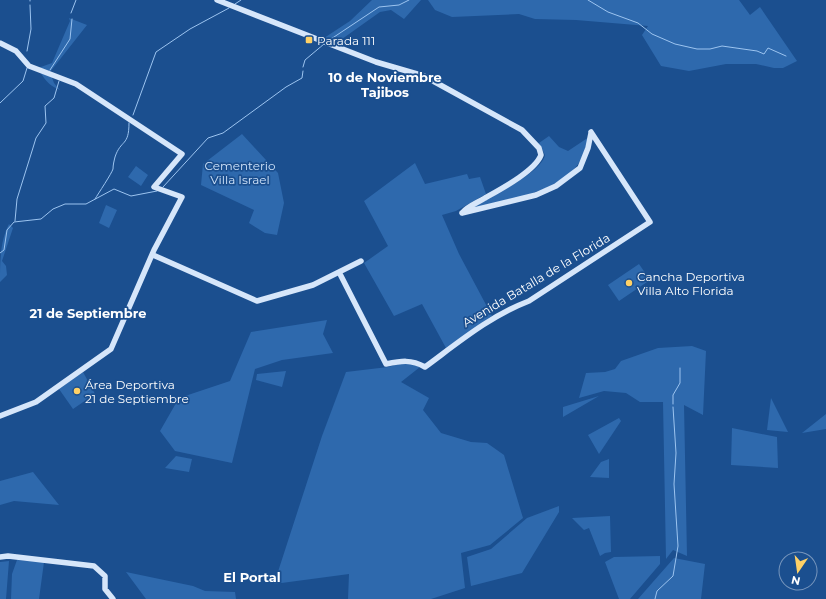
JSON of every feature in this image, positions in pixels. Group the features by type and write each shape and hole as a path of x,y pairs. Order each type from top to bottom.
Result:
{"street":[{"name":"Avenida Batalla de la Florida","path":"217,0 376,62 424,76 522,130 539,148 542,155 532,168 489,196 466,208 462,214 506,201 536,195 556,186 580,168 588,148 591,132 650,222 530,301 513,307 486,321 425,367 407,360 386,364 339,272"},
{"path":"0,43 16,51 29,66 64,78 76,84 182,154 158,188 182,197 153,255 111,349 36,402 0,416"},
{"path":"153,255 257,301 305,288 361,261"},
{"path":"0,557 8,556 94,566 105,576 105,589 114,599"}],"green space":[{"path":"372,0 421,0 404,19 391,10 380,12 335,44 324,38 350,21"},
{"path":"428,0 739,0 750,15 760,7 797,61 783,68 774,68 756,64 726,64 689,71 661,66 642,35 648,26 576,20 535,19 519,14 452,17 435,10"},
{"path":"69,18 87,25 50,72 54,83 60,90 47,81 38,68 52,63 70,21"},
{"name":"Cementerio Villa Israel","path":"242,134 278,173 284,203 277,235 265,233 249,223 254,210 201,185 203,164"},
{"path":"549,136 559,147 568,151 589,137 580,161 572,172 560,181 530,194 468,210 512,186 534,170 545,155 539,143"},
{"path":"415,163 425,184 467,174 469,179 480,177 486,194 456,211 442,215 459,254 492,316 446,348 422,304 394,316 364,263 388,246 364,201"},
{"path":"136,166 148,175 141,186 128,177"},
{"path":"106,205 117,210 109,228 99,223"},
{"path":"9,224 13,228 2,261 6,266 7,275 0,282 0,259 2,245"},
{"name":"Cancha Deportiva Villa Alto Florida","path":"639,264 650,280 619,301 608,285"},
{"path":"327,320 323,334 333,353 282,360 255,369 232,463 175,451 160,431 179,398 230,381 251,332"},
{"path":"692,346 706,351 703,415 684,405 687,556 673,550 666,559 663,402 640,402 626,393 604,391 579,398 586,373 605,372 615,369 621,361 658,348"},
{"path":"406,362 420,367 401,382 429,398 423,410 441,433 471,442 487,443 504,455 523,518 490,545 461,553 465,588 431,599 348,599 349,574 274,584 322,436 346,372 388,367"},
{"path":"286,371 282,387 256,380 257,374"},
{"name":"Área Deportiva 21 de Septiembre","path":"83,372 95,394 73,409 59,389"},
{"path":"599,396 563,417 563,407"},
{"path":"771,398 788,432 767,430"},
{"path":"826,414 826,429 802,433"},
{"path":"619,418 621,421 599,454 588,435"},
{"path":"732,428 777,437 778,468 731,465"},
{"path":"176,456 192,459 189,472 165,468"},
{"path":"609,459 609,478 590,477 601,462"},
{"path":"33,472 59,505 14,501 0,505 0,481"},
{"path":"559,506 559,512 522,573 471,586 467,557 491,549 527,518"},
{"path":"610,516 611,552 600,556 589,528 584,530 572,518"},
{"path":"660,556 660,564 630,599 619,599 605,562 614,557"},
{"path":"674,558 705,564 701,599 638,599"},
{"path":"17,560 44,562 39,599 11,599 12,574"},
{"path":"9,561 6,599 0,599 0,562"},
{"path":"126,572 193,586 205,591 235,592 236,599 146,599"}],"waterway":[{"path":"71,13 76,0"},
{"path":"235,4 241,0"},
{"path":"328,41 379,7 399,5 409,0"},
{"path":"588,0 608,12 638,23 652,34 675,44 697,49 710,49 722,46 757,51 764,54 768,48 786,56"},
{"path":"27,51 31,29 30,5"},
{"path":"133,115 156,52 190,29 229,8"},
{"path":"50,70 70,39 72,19"},
{"path":"303,67 305,60 324,44"},
{"path":"0,103 23,81 27,68"},
{"path":"163,187 208,138 223,133 286,87 302,78 303,71"},
{"path":"15,221 17,199 36,138 46,123 45,106 54,98 59,81"},
{"path":"95,199 113,169 117,151 128,136 129,123"},
{"path":"0,253 4,250 7,230 14,222 41,219 53,209 65,204 86,204 114,189 131,196 157,191"},
{"path":"673,404 673,395 680,383 680,368"},
{"path":"655,599 657,591 673,576 678,546 674,484 676,453 673,407"}],"place":[{"name":"Parada 111","path":"309,40"},
{"name":"Cancha Deportiva Villa Alto Florida","path":"629,283"},
{"name":"Área Deportiva 21 de Septiembre","path":"77,391"}],"district":[{"name":"10 de Noviembre Tajibos","path":"385,84"},
{"name":"21 de Septiembre","path":"88,313"},
{"name":"El Portal","path":"252,577"}]}
